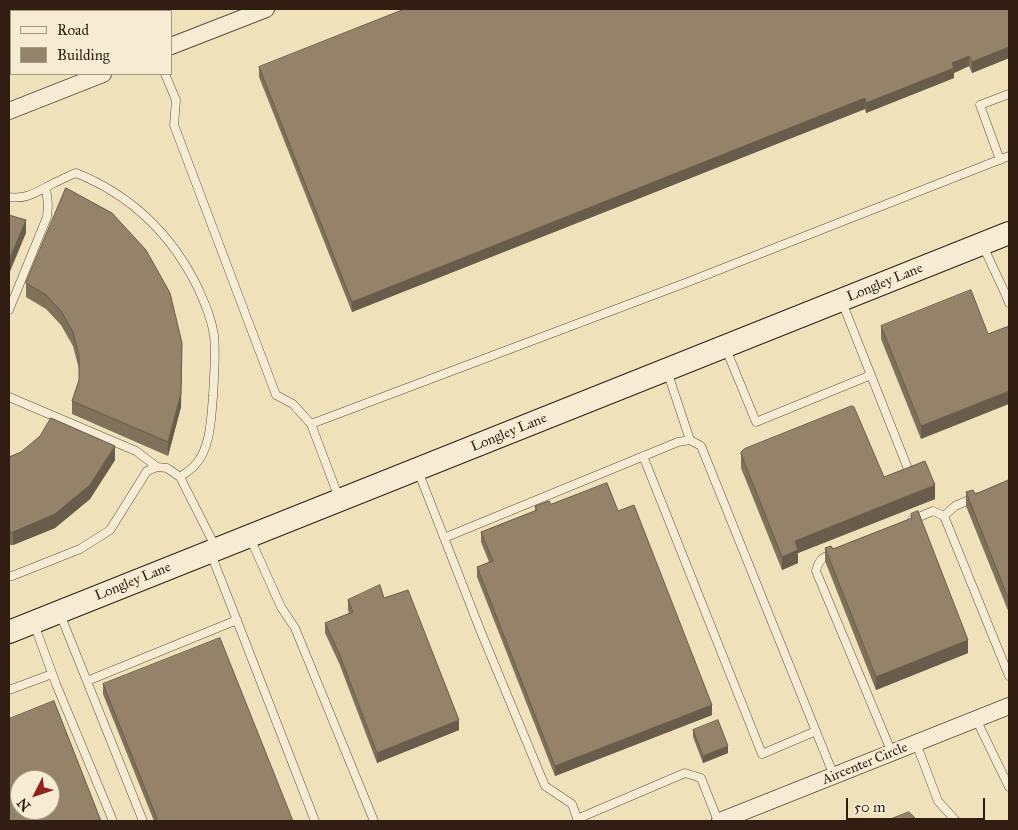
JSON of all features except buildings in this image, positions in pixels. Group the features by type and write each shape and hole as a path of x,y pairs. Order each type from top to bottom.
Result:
{"main road":[{"name":"Longley Lane","path":"9,632 1009,233"}],"street":[{"path":"172,46 266,9"},
{"path":"9,111 100,75"},
{"name":"Aircenter Circle","path":"719,821 1009,706"}],"lane":[{"path":"165,75 176,100 174,126 276,395 294,404 311,424 340,500"},
{"path":"1000,160 980,105 1009,94"},
{"path":"311,424 688,282 1009,156"},
{"path":"9,197 18,199 35,194 76,173 94,180 123,198 149,220 166,238 192,276 209,313 214,335 215,358 210,427 207,442 203,454 195,465 180,477"},
{"path":"9,310 47,217 46,187"},
{"path":"982,244 1009,304"},
{"path":"841,300 910,474"},
{"path":"725,346 756,422 871,375"},
{"path":"667,370 690,440"},
{"path":"9,396 136,451 157,468"},
{"path":"444,538 678,442 690,440 701,446 834,776"},
{"path":"643,456 762,754 816,731"},
{"path":"9,576 80,549 110,530 147,471 167,468 180,477 213,550 237,620 315,821"},
{"path":"417,469 480,632 545,786 572,804 578,820 685,773 700,778 719,821"},
{"path":"944,516 956,506 982,494"},
{"path":"906,523 933,511 944,516 1009,676"},
{"path":"250,536 281,607 295,628 374,821"},
{"path":"841,550 823,557 816,571 892,753"},
{"path":"59,612 143,821"},
{"path":"87,681 237,620"},
{"path":"33,622 52,674 113,821"},
{"path":"9,690 52,674"},
{"path":"976,720 1009,787"},
{"path":"916,743 938,801 956,821"}]}
